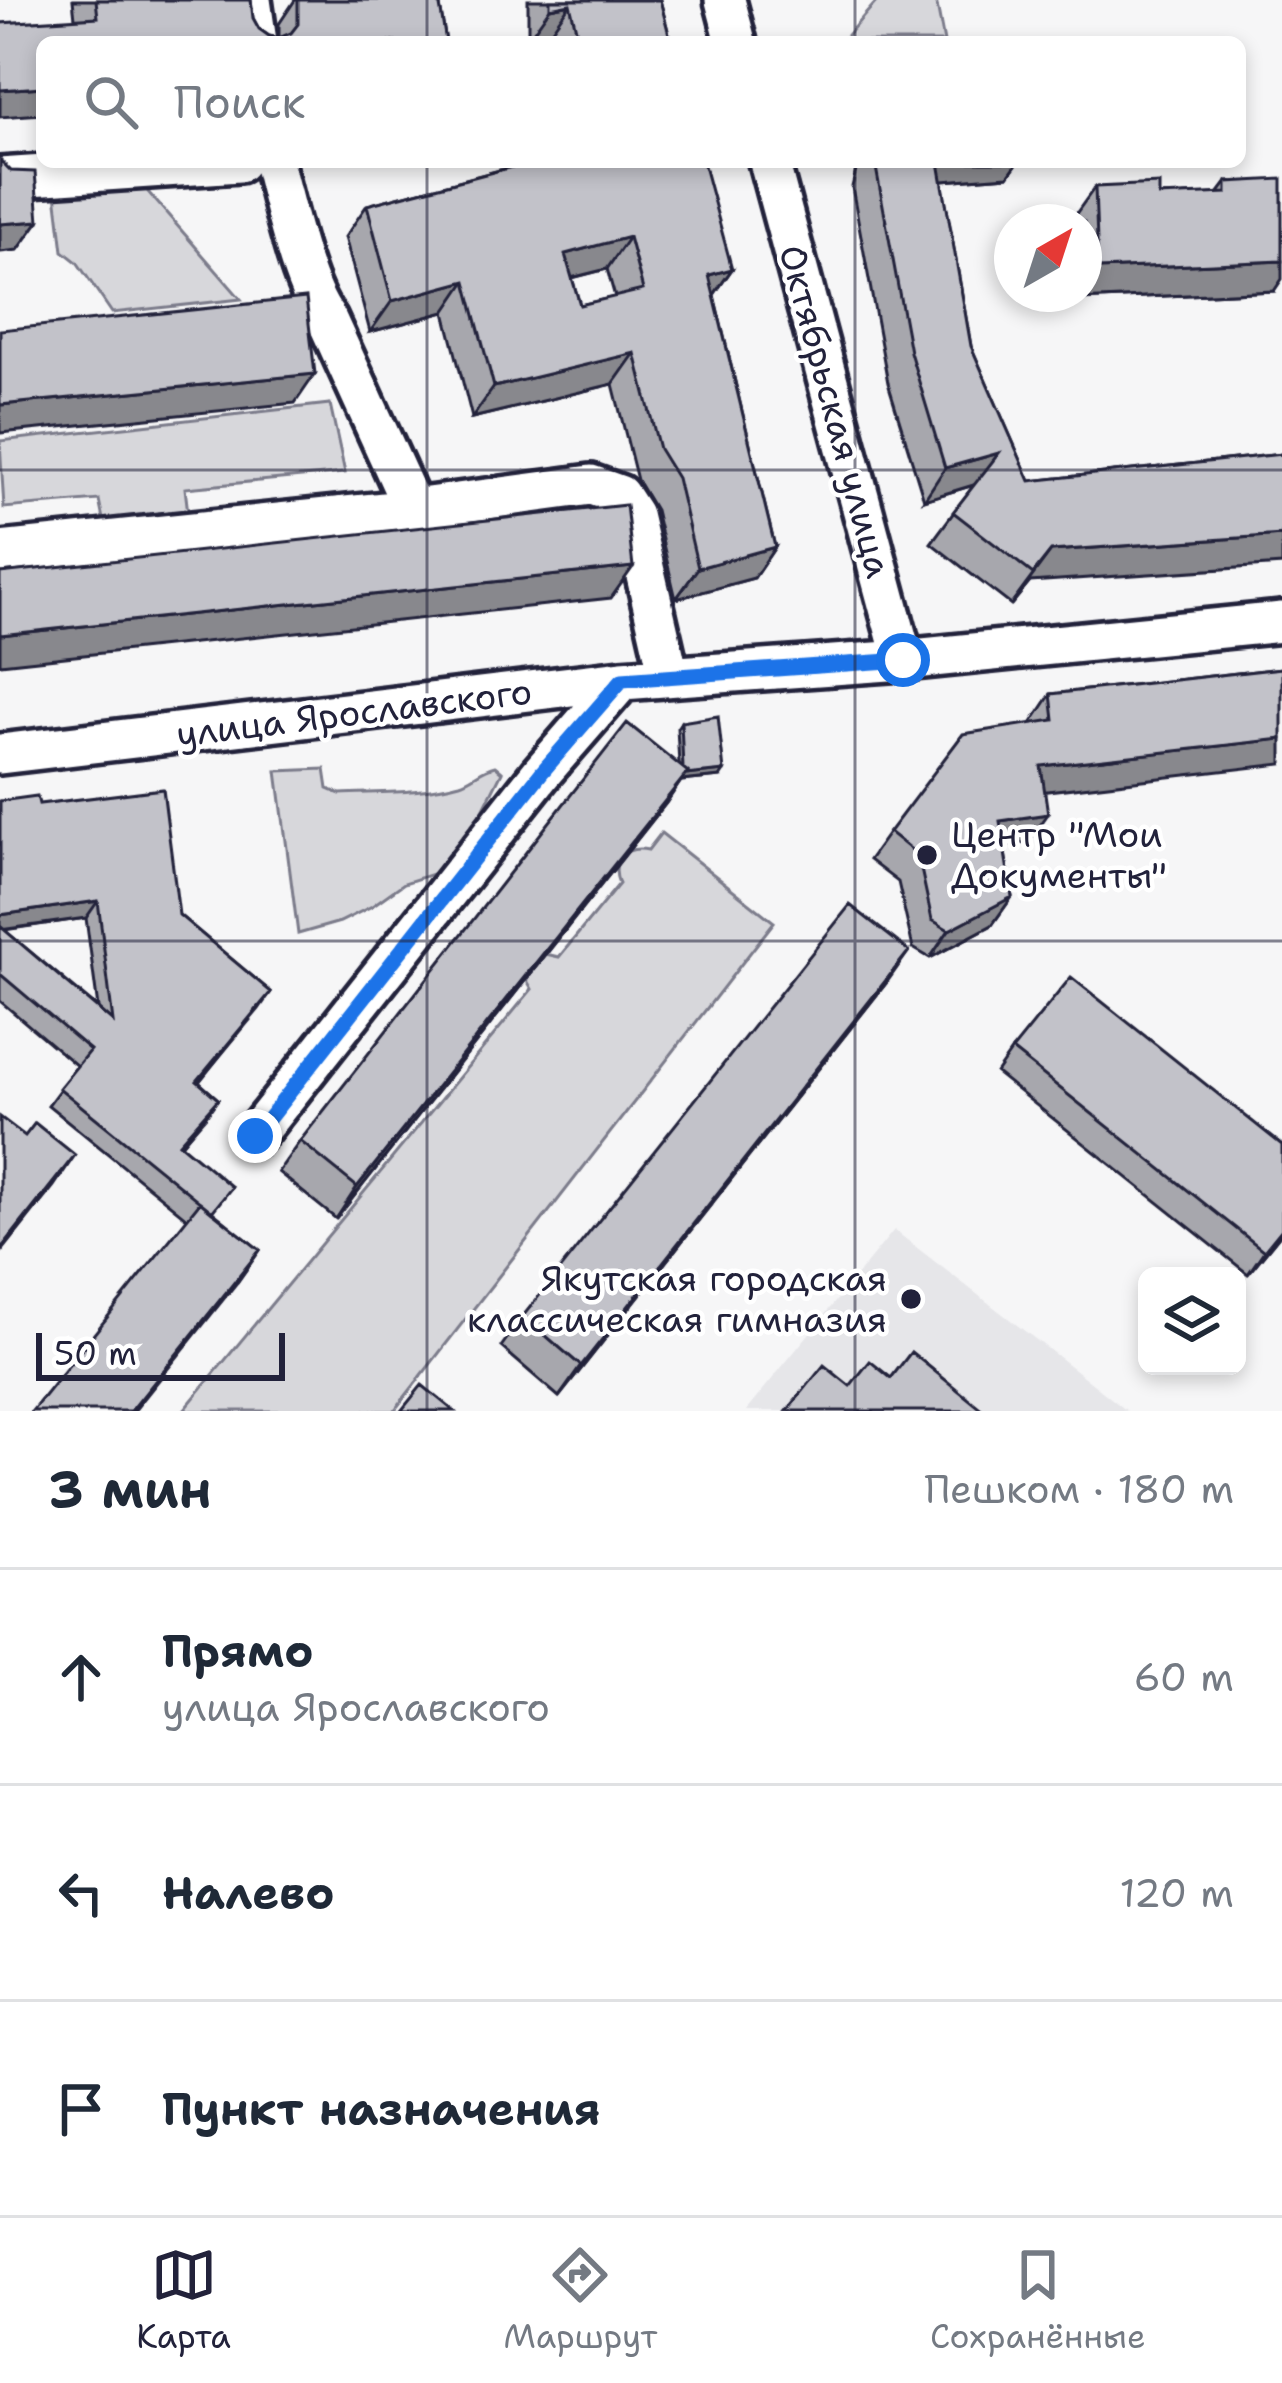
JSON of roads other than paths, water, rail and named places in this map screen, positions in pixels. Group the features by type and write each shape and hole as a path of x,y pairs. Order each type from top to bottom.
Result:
{"street":[{"path":"251,0 256,36"},
{"path":"725,0 734,36"},
{"path":"0,178 149,168"},
{"path":"275,168 317,307 413,508"},
{"name":"Октябрьская улица","path":"771,168 903,660"},
{"path":"0,552 591,485 619,495 632,515 670,676"},
{"name":"улица Ярославского","path":"0,754 622,680 903,660 1282,622"},
{"path":"255,1136 542,772 622,680"}],"place":[{"name":"Центр \"Мои Документы\"","path":"927,855"},
{"name":"Якутская городская классическая гимназия","path":"911,1299"}]}
